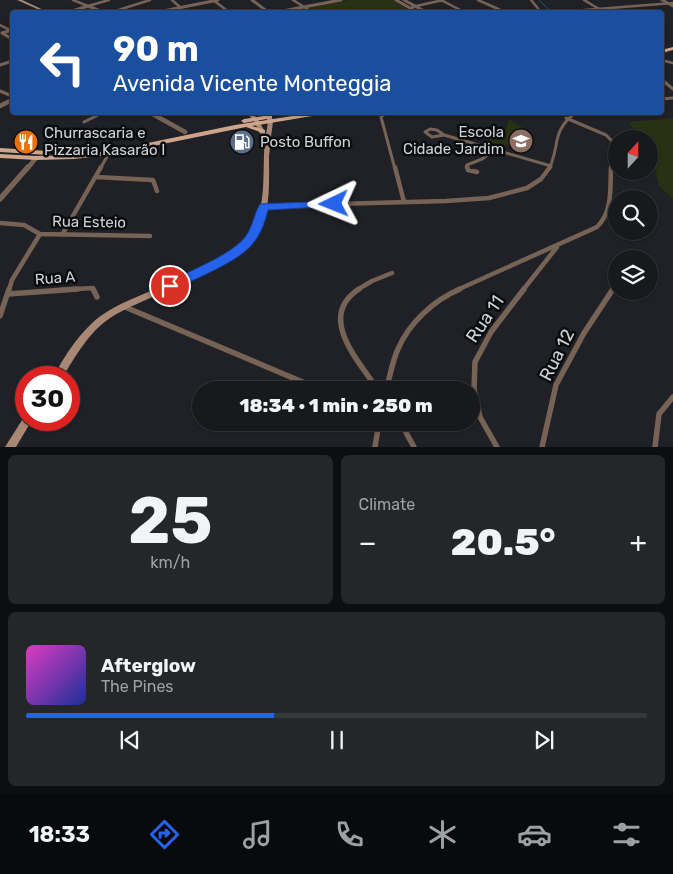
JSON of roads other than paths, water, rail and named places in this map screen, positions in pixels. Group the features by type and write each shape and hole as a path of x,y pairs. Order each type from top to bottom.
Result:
{"main road":[{"path":"12,0 34,10"},
{"path":"19,0 42,10"},
{"path":"250,115 257,121 266,141"},
{"path":"265,115 270,119 306,115"},
{"path":"0,150 41,153 112,148 185,132 292,115"},
{"path":"65,366 90,330 107,316 200,272 234,253 249,241 257,228 264,206 266,141 270,119"},
{"path":"0,156 36,158 74,157 109,153 257,121"},
{"path":"235,127 252,127 263,131"},
{"path":"10,446 20,431"}],"street":[{"path":"73,0 97,10"},
{"path":"75,10 109,0"},
{"path":"118,10 150,0"},
{"path":"172,0 180,7"},
{"path":"167,10 215,0 226,10"},
{"path":"252,0 265,10"},
{"path":"293,0 309,10"},
{"path":"288,10 341,0"},
{"path":"396,0 412,10"},
{"path":"404,0 422,10"},
{"path":"408,8 441,0 460,10"},
{"path":"478,0 500,10"},
{"path":"531,0 540,10"},
{"path":"584,0 598,9"},
{"path":"662,0 673,4"},
{"path":"585,10 668,3"},
{"path":"84,122 98,115"},
{"path":"154,115 185,132"},
{"path":"381,115 404,202"},
{"path":"264,206 469,200 505,195 524,189 541,179 553,162 556,134 566,118 571,115"},
{"path":"389,381 398,348 421,314 446,294 558,246 597,227 605,219 610,202 612,141 606,135 566,118"},
{"path":"444,134 551,166"},
{"path":"477,172 468,170 467,165 469,162 482,159 495,150"},
{"path":"62,235 109,153"},
{"path":"0,199 36,158"},
{"path":"96,177 152,180 157,191"},
{"name":"Rua Esteio","path":"0,223 24,225 40,234 150,236"},
{"path":"0,316 12,280 40,234"},
{"name":"Rua 11","path":"497,446 480,417 474,389 475,362 491,332 558,246"},
{"path":"372,381 343,336 339,322 342,309 350,295 372,281 392,273"},
{"name":"Rua A","path":"8,294 93,288 97,297"},
{"name":"Rua 12","path":"542,446 556,385 584,333 608,296"},
{"path":"125,307 300,381"},
{"path":"655,446 660,414 673,397"},
{"path":"375,446 378,431"},
{"path":"405,431 414,446"}],"waterway":[{"path":"539,0 549,10"}],"place":[{"name":"Escola Cidade Jardim","path":"521,141"},
{"name":"Churrascaria e Pizzaria Kasarão I","path":"26,142"},
{"name":"Posto Buffon","path":"242,142"}]}
